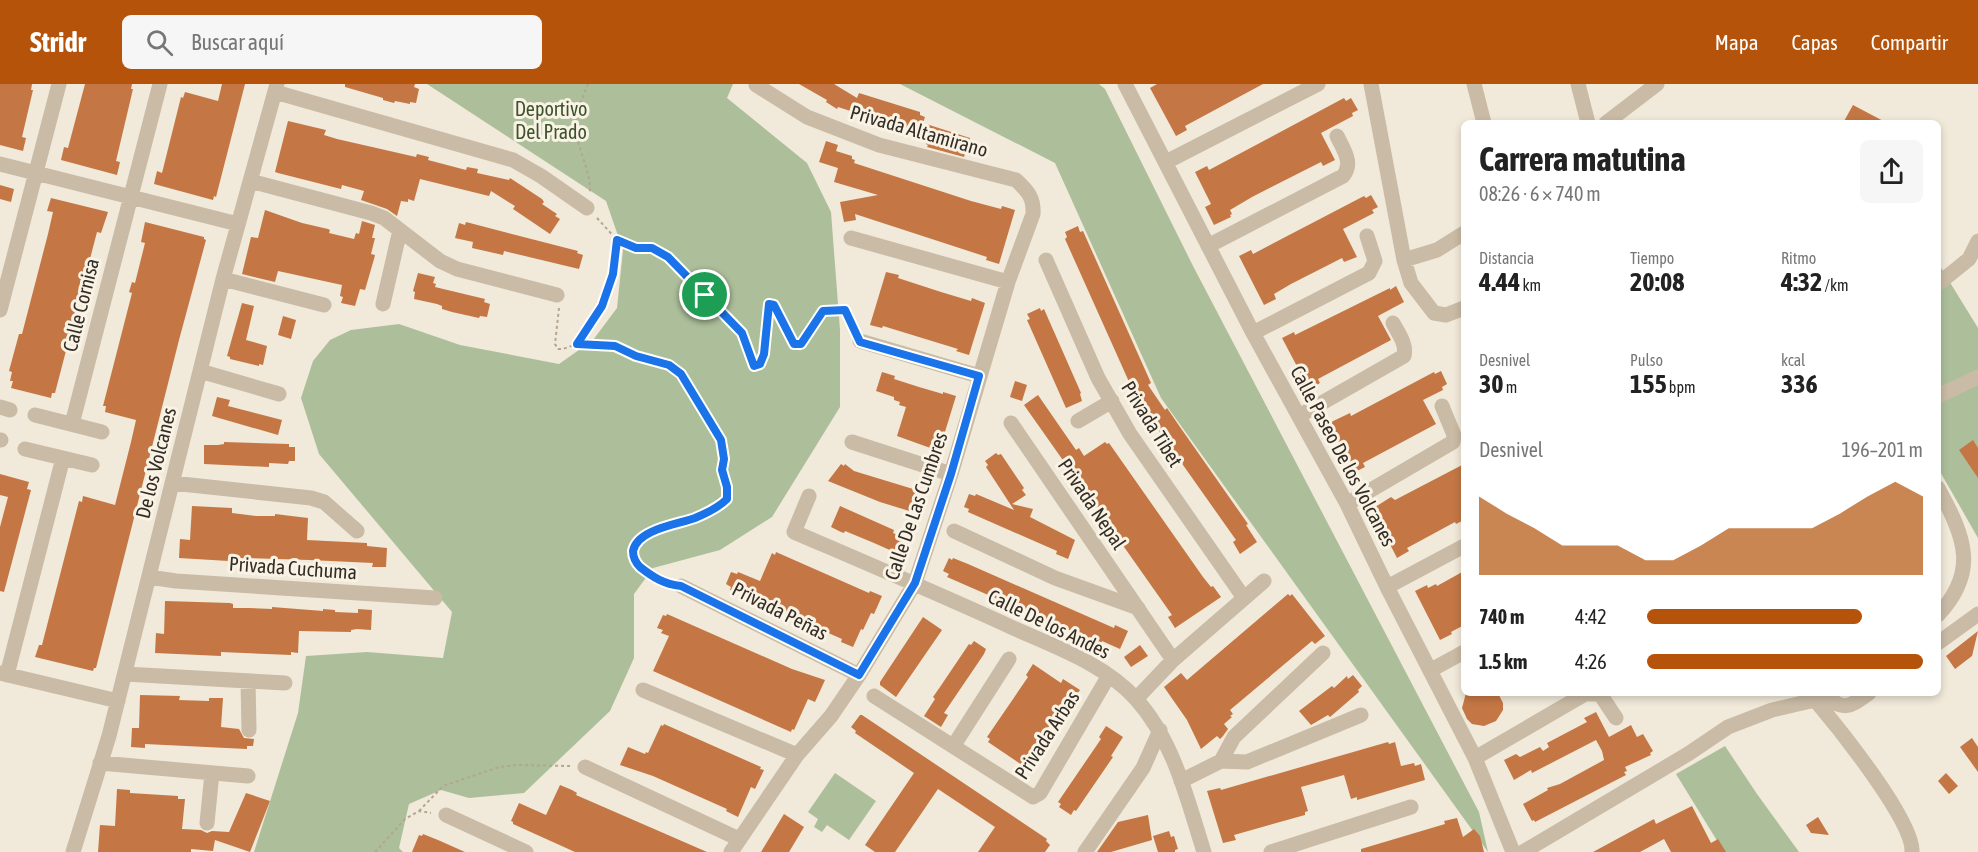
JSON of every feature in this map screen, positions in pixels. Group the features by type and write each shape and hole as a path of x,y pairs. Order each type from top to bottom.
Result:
{"street":[{"path":"0,310 59,84"},
{"name":"Calle Cornisa","path":"72,424 159,84"},
{"name":"Calle Paseo De los Volcanes","path":"1125,84 1253,333 1347,504 1431,670 1475,758 1513,852"},
{"path":"1166,162 1318,84"},
{"path":"1371,84 1404,260 1411,283 1434,313 1446,315 1461,309"},
{"path":"1474,84 1483,120"},
{"path":"1578,84 1587,120"},
{"path":"1610,120 1657,84"},
{"name":"Privada Altamirano","path":"756,85 807,117 850,135 879,145 1016,180 1028,190 1034,202"},
{"path":"276,88 513,160 541,176 587,208"},
{"name":"De los Volcanes","path":"73,852 118,701 223,279 276,88"},
{"path":"1208,246 1343,176 1349,163 1337,136"},
{"path":"0,164 238,224"},
{"path":"250,181 371,213 384,218 440,261 457,269 557,295"},
{"name":"Calle De Las Cumbres","path":"735,846 797,755 831,716 915,583 951,474 1008,282 1034,214 1034,202"},
{"path":"383,304 400,230"},
{"path":"1404,260 1437,250 1461,235"},
{"path":"1253,333 1369,273 1375,261 1367,236"},
{"path":"851,238 1008,282"},
{"path":"1941,282 1969,259 1978,241"},
{"name":"Privada Tibet","path":"1046,260 1098,378 1130,434 1244,598"},
{"path":"223,279 324,305"},
{"path":"1299,416 1404,356 1406,349 1393,322"},
{"path":"860,342 979,376"},
{"path":"200,371 279,394"},
{"path":"1941,395 1978,377"},
{"path":"1078,421 1112,401"},
{"path":"1347,504 1453,441 1454,435 1442,406"},
{"path":"35,415 102,432"},
{"name":"Privada Nepal","path":"1011,423 1173,660"},
{"path":"852,442 951,474"},
{"path":"25,449 92,465"},
{"path":"63,458 4,674 118,701"},
{"path":"172,483 311,498 324,502 357,531"},
{"path":"1941,494 1969,545 1972,570 1964,591 1941,612"},
{"name":"Calle De los Andes","path":"809,496 794,532 915,583 1093,665 1136,699 1160,730 1181,781 1204,852"},
{"path":"954,531 1055,578 1138,608"},
{"path":"1387,587 1461,548"},
{"name":"Privada Cuchuma","path":"149,577 176,581 435,598"},
{"path":"1136,699 1173,660 1264,581"},
{"name":"Privada Peñas","path":"681,586 859,675"},
{"path":"1941,641 1978,614"},
{"path":"1221,761 1234,737 1323,653"},
{"path":"1431,670 1461,654"},
{"path":"954,745 1009,659"},
{"path":"125,674 285,683"},
{"name":"Privada Arbas","path":"874,696 1033,796 1038,796 1108,677"},
{"path":"248,681 249,730"},
{"path":"643,690 797,755"},
{"path":"1475,758 1582,696"},
{"path":"1601,696 1616,718"},
{"path":"1823,696 1840,706 1852,705 1865,696"},
{"path":"1523,852 1650,777 1728,727 1772,710 1823,696"},
{"path":"1823,696 1841,733 1900,816 1910,836 1912,852"},
{"path":"1181,781 1221,761 1247,762 1361,715"},
{"path":"1084,852 1143,768 1160,730"},
{"path":"100,763 248,776"},
{"path":"585,767 735,846"},
{"path":"207,823 212,773"},
{"path":"1271,852 1411,807"},
{"path":"446,815 526,852"}],"path":[{"path":"588,84 576,119 576,134 589,180 587,208 617,240 636,248 652,248 668,257 742,333 754,366 760,364 764,354 769,304 774,305 794,344 801,344 823,311 838,309 845,310 860,342"},
{"path":"577,344 602,306 613,274 617,240"},
{"path":"557,295 560,300 555,344 558,349 577,344 615,346 636,356 669,365 681,374 721,440 724,459 722,470 727,487 727,499 696,518 665,526 638,540 634,548 633,555 637,564 660,582 681,586"},
{"path":"375,852 405,819 419,811 443,786 499,767 516,765 585,767"},
{"path":"419,811 446,815"}],"green space":[{"name":"Deportivo Del Prado","path":"427,84 733,84 727,98 807,163 831,212 840,330 840,407 772,517 720,550 653,568 634,594 634,658 610,711 524,793 469,798 441,790 409,804 399,848 403,852 254,852 298,713 306,656 367,652 443,658 452,612 319,454 301,398 313,361 330,340 351,330 399,324 460,345 559,364 593,340 617,308 623,250 606,201"},
{"path":"900,84 1099,84 1105,89 1193,266 1479,812 1488,852 1161,398 1055,163"},
{"path":"1941,268 1978,328 1978,538 1941,473"},
{"path":"1725,746 1799,852 1724,852 1676,774"},
{"path":"835,773 876,801 849,840 827,825 822,832 814,827 818,819 808,812"}],"building":[{"path":"0,84 32,84 31,90 33,90 22,137 26,138 23,151 0,145"},
{"path":"85,84 132,84 131,89 133,89 116,161 120,162 117,175 61,160 64,147 68,148"},
{"path":"222,84 245,84 216,197 214,196 213,200 154,184 157,171 162,173 181,97 183,98 185,92 218,101"},
{"path":"345,84 415,84 414,87 419,89 416,103 395,101 394,103 345,87"},
{"path":"799,84 834,84 857,98 859,93 920,112 920,115 925,117 923,123 970,138 964,157 927,147 928,136 838,107 837,109 826,102 827,100"},
{"path":"1157,84 1263,84 1185,126 1187,130 1176,136 1150,88"},
{"path":"1344,98 1346,101 1351,98 1358,110 1352,113 1353,116 1321,133 1335,160 1323,166 1321,162 1252,197 1230,210 1231,217 1214,225 1205,207 1211,204 1195,172 1207,166 1209,170"},
{"path":"1853,105 1881,120 1845,120"},
{"path":"288,121 326,130 324,135 337,139 416,157 417,154 429,157 428,160 466,170 467,167 478,169 477,173 509,180 510,178 542,199 544,202 542,204 557,214 555,216 560,219 550,234 513,209 515,206 491,191 489,196 420,179 414,201 408,199 408,202 401,201 397,216 387,209 361,200 364,191 342,185 341,189 275,172"},
{"path":"826,141 838,145 836,151 852,156 854,163 971,201 1001,209 1002,206 1015,210 999,264 986,260 987,257 855,214 856,220 844,222 840,202 878,195 834,182 838,168 819,162"},
{"path":"0,185 14,189 11,202 0,199"},
{"path":"1371,195 1378,207 1372,210 1374,213 1343,229 1357,257 1344,262 1342,258 1291,284 1274,294 1276,299 1264,305 1239,256 1251,250 1253,254 1364,196 1366,198"},
{"path":"51,198 108,212 101,233 97,232 55,393 52,393 51,398 11,388 12,372 9,371 19,334 22,334 48,234 53,212 47,211"},
{"path":"265,210 328,229 329,233 354,239 356,233 359,234 362,221 375,225 371,254 375,255 365,290 360,289 355,306 341,303 342,285 278,271 275,282 242,274 251,237 258,238"},
{"path":"145,222 204,237 206,240 96,668 93,671 35,657 39,645 42,645 79,501 82,502 83,496 115,505 131,442 136,420 105,412 106,406 103,406 132,293 129,292 132,282 135,283 145,243 141,242"},
{"path":"466,222 578,251 577,253 583,255 579,269 504,251 503,255 472,248 473,242 455,238 459,223 465,225"},
{"path":"1078,226 1080,232 1083,231 1151,383 1148,385 1165,410 1167,408 1248,524 1246,525 1257,542 1240,554 1233,542 1236,540 1147,414 1145,415 1137,405 1139,404 1065,239 1067,237 1065,232"},
{"path":"886,272 941,292 985,303 969,355 956,351 958,349 883,326 882,328 870,325"},
{"path":"418,273 435,277 433,283 436,284 435,287 485,299 484,302 490,304 487,317 480,316 479,318 452,312 442,309 442,306 437,304 414,299 415,292 413,291"},
{"path":"1396,286 1404,302 1378,316 1391,340 1318,379 1320,383 1309,389 1282,338 1294,332 1295,335"},
{"path":"242,303 254,306 246,340 267,346 263,365 230,359 227,356"},
{"path":"1040,308 1041,311 1044,309 1081,393 1082,401 1066,408 1027,320 1030,319 1027,314"},
{"path":"283,316 296,320 291,339 278,335"},
{"path":"1441,371 1447,384 1442,387 1443,390 1423,400 1436,424 1363,463 1365,467 1353,473 1327,424 1350,413 1351,416 1434,372 1435,374"},
{"path":"882,372 895,376 894,379 956,396 940,448 937,447 936,450 897,436 906,407 899,405 900,402 894,400 894,397 876,391"},
{"path":"1015,381 1027,385 1022,401 1010,397"},
{"path":"1038,395 1076,450 1079,448 1084,456 1105,442 1109,443 1203,577 1221,597 1175,628 1168,617 1172,615 1024,405"},
{"path":"217,397 230,400 228,406 282,420 278,435 212,416"},
{"path":"1973,440 1978,448 1978,478 1959,450"},
{"path":"224,442 289,444 289,447 295,447 295,461 289,461 288,464 269,463 269,467 204,464 204,445 218,445"},
{"path":"996,453 1001,454 1024,488 1022,490 1026,495 1012,504 1033,509 1030,517 1075,540 1068,559 1056,554 1057,551 968,512 969,509 964,507 969,494 975,496 976,494 1014,510 986,467 988,465 985,461"},
{"path":"841,464 844,466 845,464 854,471 923,492 922,494 926,495 919,514 880,502 828,481"},
{"path":"1461,466 1461,522 1456,524 1455,522 1407,548 1409,551 1397,558 1372,509 1391,497 1395,500"},
{"path":"0,474 29,482 27,489 31,490 4,592 0,591 0,527 8,497 0,495"},
{"path":"192,506 232,508 232,513 257,516 275,516 275,514 308,518 307,540 367,543 367,546 387,548 386,567 372,567 373,563 309,560 245,558 245,562 179,558 180,539 190,540"},
{"path":"840,506 911,540 903,559 891,554 892,551 831,527"},
{"path":"776,552 869,593 870,591 882,596 874,614 871,613 863,630 861,629 853,647 841,642 842,639 730,590 731,587 726,584 731,572 737,574 738,572 760,581 772,553 775,555"},
{"path":"949,558 968,564 1114,628 1115,625 1128,631 1120,649 1102,641 1101,644 947,577 949,574 943,571"},
{"path":"1461,573 1461,627 1440,640 1415,591 1427,585 1428,588 1436,584 1437,586"},
{"path":"1288,594 1290,596 1292,594 1325,636 1315,644 1312,641 1230,710 1233,714 1224,724 1228,729 1223,736 1220,739 1217,736 1201,749 1187,720 1164,687 1181,673 1187,680"},
{"path":"165,601 230,603 233,604 233,608 272,609 272,607 323,611 323,609 358,613 358,609 372,610 371,630 299,631 298,653 291,652 291,655 221,652 221,656 155,653 156,633 164,634"},
{"path":"667,614 792,669 825,680 815,702 808,699 791,732 653,671 669,636 661,633 663,630 657,628 663,615"},
{"path":"923,617 942,630 896,697 880,685 880,682"},
{"path":"1978,631 1972,656 1955,669 1946,656"},
{"path":"974,641 986,649 944,713 948,715 941,727 924,716 935,699 933,697 969,644 971,645"},
{"path":"1140,645 1148,656 1131,667 1124,657"},
{"path":"1033,664 1061,683 1063,679 1080,690 1072,701 1068,699 1022,765 988,742 990,739 987,737 1028,677 1026,675"},
{"path":"1353,675 1362,686 1359,692 1330,717 1328,715 1311,725 1299,711 1332,686 1334,688 1347,676 1348,679"},
{"path":"140,695 180,696 179,700 209,701 209,698 223,698 221,727 239,729 244,738 254,739 253,746 247,746 247,749 145,744 145,748 131,747 132,728 139,728"},
{"path":"1465,696 1500,696 1503,703 1503,710 1496,721 1484,726 1472,724 1462,708"},
{"path":"1596,712 1609,737 1631,725 1637,737 1643,734 1653,751 1651,755 1625,767 1626,775 1535,822 1532,821 1523,804 1548,790 1547,788 1560,784 1604,760 1602,751 1596,740 1514,780 1504,760 1516,754 1520,757 1540,747 1543,751 1549,747 1547,743 1587,722 1584,718"},
{"path":"860,715 1047,839 1050,845 1045,852 978,852 995,827 938,789 895,852 875,852 865,845 914,773 855,733 856,731 851,727"},
{"path":"664,724 764,770 755,789 751,787 738,817 726,811 727,809 653,776 620,765 628,747 645,754 648,753 661,725"},
{"path":"1106,726 1123,737 1111,756 1113,757 1071,815 1059,807 1061,804 1058,802 1101,739 1099,737"},
{"path":"1972,738 1978,747 1978,772 1960,747"},
{"path":"1388,742 1389,744 1395,742 1401,766 1421,764 1425,780 1357,800 1357,797 1351,799 1344,775 1301,787 1308,811 1305,815 1234,835 1236,840 1223,843 1207,791 1220,788 1221,790"},
{"path":"1946,773 1958,786 1949,794 1938,781"},
{"path":"560,785 577,793 576,795 707,852 575,852 513,824 511,821 519,803 546,815"},
{"path":"117,789 130,790 130,793 178,796 178,799 185,799 182,829 201,830 207,833 229,832 246,793 270,801 250,852 215,840 213,851 191,849 191,852 98,852 100,825 115,826"},
{"path":"1692,806 1711,843 1718,839 1726,852 1671,852 1664,839 1640,852 1593,852 1654,819 1656,824"},
{"path":"784,814 804,827 789,852 761,852"},
{"path":"1148,815 1152,840 1111,852 1097,852 1118,822"},
{"path":"1818,817 1829,835 1811,833 1806,825"},
{"path":"1457,818 1463,837 1474,829 1480,836 1484,852 1361,852 1361,849 1445,824 1444,821"},
{"path":"1169,831 1171,837 1174,836 1178,849 1175,852 1158,852 1153,836"},
{"path":"423,834 465,852 412,852 419,835"}],"route":[{"path":"617,240 636,248 652,248 668,257 705,295 742,333 754,366 760,364 764,354 769,304 774,305 794,344 801,344 823,311 845,310 860,342 979,376 951,474 915,583 859,675 681,586 660,582 637,564 633,555 638,540 665,526 696,518 727,499 727,487 722,470 724,449 721,440 676,369 632,355 615,346 577,344 602,306 613,274 617,240"}]}
